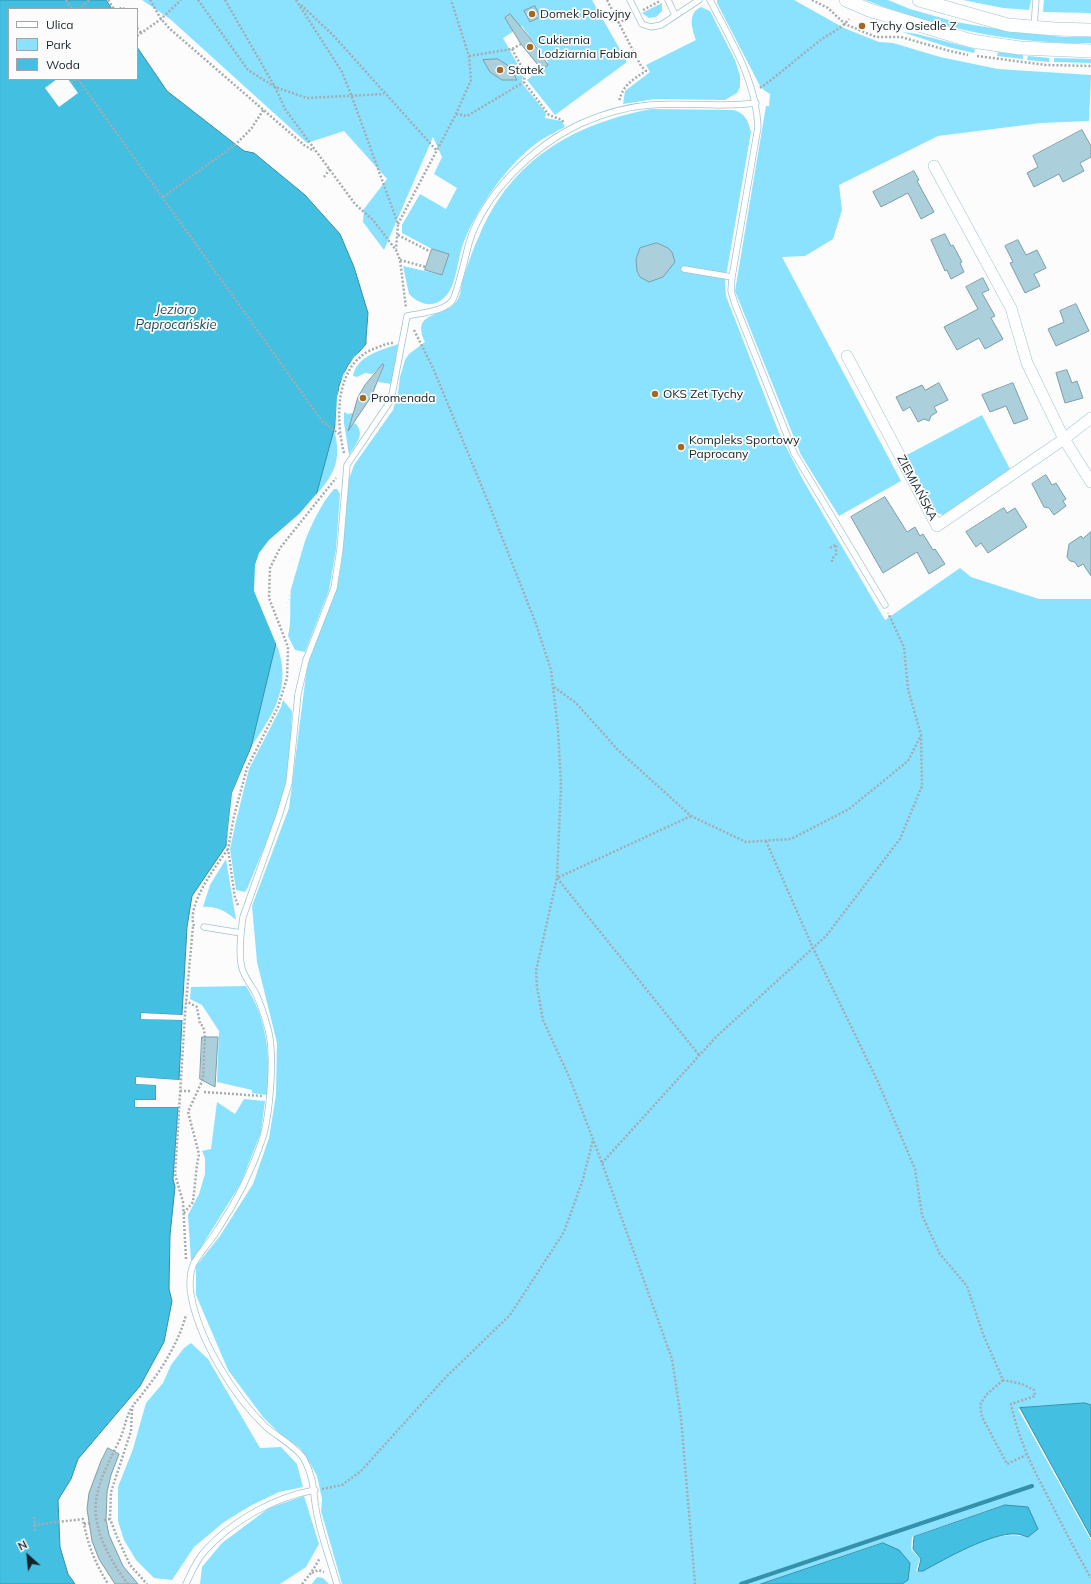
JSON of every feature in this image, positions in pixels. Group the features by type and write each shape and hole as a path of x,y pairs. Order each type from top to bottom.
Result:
{"street":[{"path":"846,0 869,10 972,41 1020,48 1091,51"},
{"path":"920,0 1008,25 1091,30"},
{"path":"934,166 1011,308 1027,364 1064,439 1091,482"},
{"name":"ZIEMIAŃSKA","path":"847,356 937,526 1064,439 1091,418"}],"lane":[{"path":"630,0 642,24 651,27 661,25 698,0"},
{"path":"668,0 675,16"},
{"path":"710,0 750,79 756,103 758,127 732,277 731,291 794,453 885,605"},
{"path":"1034,27 1036,0"},
{"path":"337,1584 316,1509 315,1490 311,1473 304,1458 298,1451 276,1436 258,1418 219,1366 197,1315 191,1295 190,1277 194,1263 218,1229 245,1180 262,1138 272,1071 269,1032 257,997 242,969 241,933 243,917 279,816 289,782 298,694 304,667 334,588 340,550 347,465 391,400 407,316 442,308 453,300 470,241 490,200 534,152 564,133 616,110 651,105 739,105 756,103"},
{"path":"684,269 732,277"},
{"path":"204,927 241,933"},
{"path":"186,1584 203,1552 219,1537 261,1508 294,1494 315,1490"}],"path":[{"path":"79,8 90,0"},
{"path":"150,0 170,29 304,145 316,152"},
{"path":"138,35 162,19 181,0"},
{"path":"198,0 248,70 276,87 307,98 352,97 384,94"},
{"path":"225,0 276,87 285,108 355,204 373,220 396,250 400,260 407,316 433,368 492,511 536,624 551,670 554,687 560,786 557,878 536,971 537,987 543,1020 570,1079 593,1139 672,1359 682,1418 695,1584"},
{"path":"398,224 456,114 471,80 469,56 451,0"},
{"path":"607,0 641,66 646,72 631,81"},
{"path":"297,1 333,35 384,94 437,151"},
{"path":"297,1 342,72 352,97 398,224 396,250"},
{"path":"753,92 782,72 823,38 845,24 849,19"},
{"path":"138,29 141,33"},
{"path":"469,56 512,49 521,44"},
{"path":"512,49 525,73 524,82 550,115 562,120"},
{"path":"71,83 76,80"},
{"path":"78,80 322,421 339,434"},
{"path":"456,114 467,116 524,82"},
{"path":"163,198 236,144 251,129 264,109"},
{"path":"324,177 330,169"},
{"path":"398,235 431,252"},
{"path":"400,260 426,267"},
{"path":"243,917 236,898 228,849 234,816 247,768 278,707 287,678 288,647 269,598 270,568 280,548 347,465 339,434 340,404 345,380 356,358 388,343 402,343"},
{"path":"832,562 832,559 836,554 836,545"},
{"path":"602,1163 714,1038 826,936 900,839 922,786 921,735 908,689 904,647 885,605"},
{"path":"554,687 576,703 618,750 691,816 746,842 791,840 849,809 908,760 921,735"},
{"path":"557,878 691,816"},
{"path":"766,841 813,948 878,1082 915,1169 922,1215 940,1254 967,1286 983,1334 1003,1380"},
{"path":"190,1277 187,1267 184,1214 175,1174 193,916 202,886 228,849"},
{"path":"557,878 699,1055"},
{"path":"193,926 204,927"},
{"path":"184,1214 193,1202 197,1165 199,1160 199,1154 188,1112 203,1079 205,1035 203,1026 200,1024 196,1007 186,1001"},
{"path":"180,1091 190,1091"},
{"path":"204,1092 269,1096"},
{"path":"315,1490 342,1485 361,1471 444,1379 510,1315 564,1232 583,1179 593,1139"},
{"path":"128,1584 119,1573 99,1531 96,1497 104,1472 120,1439 132,1406 147,1389 170,1352 182,1328"},
{"path":"1003,1380 1022,1384 1034,1390 1034,1396 1011,1404 1026,1455 1064,1532 1091,1578"},
{"path":"1003,1380 986,1395 980,1404 982,1417 1007,1464 1026,1455"},
{"path":"132,1406 131,1431 111,1492 110,1519 116,1538 130,1565 147,1584"},
{"path":"34,1517 35,1531"},
{"path":"34,1525 84,1519 88,1542 99,1570 108,1584"},
{"path":"104,1520 110,1519"},
{"path":"84,1524 91,1523"},
{"path":"302,1584 320,1559 325,1543"}],"green space":[{"path":"142,0 592,0 627,62 555,115 527,80 548,62 522,26 503,38 523,74 522,83 546,113 545,118 562,121 565,127 541,140 529,149 517,160 495,187 485,201 469,230 461,250 452,287 444,298 435,303 426,304 421,303 409,294 403,266 442,275 449,254 432,249 402,233 402,225 420,194 446,209 457,188 434,174 442,157 433,137 384,250 363,222 364,209 387,179 344,131 307,143 170,19"},
{"path":"717,0 794,0 844,28 879,42 893,43 940,57 998,69 1091,75 1089,121 1041,123 938,136 839,185 842,210 833,239 805,256 782,257 901,481 839,516 801,455 735,291 766,106 769,106 770,94 760,86 717,3"},
{"path":"865,0 888,0 910,9 956,22 1009,31 1064,37 1091,37 1091,43 1033,41 976,32 948,26 892,10"},
{"path":"963,0 1031,0 1029,10 1003,8"},
{"path":"1044,0 1091,0 1091,13 1043,12"},
{"path":"662,3 662,11 656,17 649,18 642,13"},
{"path":"701,7 710,11 735,60 740,76 740,87 737,93 725,100 655,99 623,104 625,91 650,72 646,65 696,40 692,26 692,17"},
{"path":"902,32 917,34 975,49 974,53 948,47"},
{"path":"998,52 1023,55 1023,59 997,56"},
{"path":"1028,56 1049,58 1049,62 1027,60"},
{"path":"1054,58 1091,59 1091,63 1054,62"},
{"path":"651,109 733,110 743,115 749,124 751,132 725,282 726,296 779,433 803,480 885,620 960,568 971,577 1039,599 1091,599 1091,1406 1083,1404 1018,1409 1091,1540 1091,1584 901,1584 897,1551 881,1543 761,1584 342,1584 321,1511 322,1499 317,1476 300,1448 279,1433 263,1417 228,1370 196,1295 196,1266 220,1236 253,1184 269,1138 276,1095 277,1043 257,962 252,906 289,808 308,659 337,588 341,566 349,479 354,465 393,410 405,360 409,354 425,342 421,331 422,324 432,315 447,309 454,304 459,297 462,282 477,240 493,208 509,185 528,165 571,135 596,124","holes":["1003,1505 1027,1508 1036,1529 1027,1537 1013,1535 1000,1536 986,1540 959,1551 922,1571 916,1571 920,1559 911,1549 912,1537"]},
{"path":"398,344 392,384 378,382 384,365 372,374 365,373 357,377 353,376 355,369 364,359 378,351"},
{"path":"344,412 348,414 353,413 352,425 355,423 360,431 359,439 349,455 344,423"},
{"path":"982,415 1010,469 946,516 934,512 905,456"},
{"path":"333,432 335,433 337,443 337,459 328,480 316,495"},
{"path":"334,489 337,489 340,494 336,549 329,590 305,652 295,650 288,636 290,625 290,596 293,579 306,537 319,510"},
{"path":"276,643 281,658 282,685 274,710 251,747"},
{"path":"283,700 292,711 291,737 283,795 248,887 245,892 236,890 230,849 236,821 249,769 281,707"},
{"path":"226,859 236,920 221,910 213,907 203,907 210,885"},
{"path":"246,986 259,1012 266,1039 268,1053 267,1095 252,1093 252,1090 217,1082 219,1031 202,1005 190,999 191,987"},
{"path":"244,1099 265,1101 261,1132 241,1183 193,1260 191,1260 188,1215 199,1194 205,1174 205,1158 202,1151 211,1149 217,1102 235,1114"},
{"path":"191,1343 208,1359 260,1448 281,1447 297,1464 303,1487 279,1492 250,1506 224,1522 194,1547 172,1580 154,1578 136,1560 124,1540 118,1521 118,1487 133,1449 146,1403 163,1383 171,1365 184,1348"},
{"path":"304,1496 319,1544 306,1567 280,1584 200,1584 202,1567 222,1543 269,1508"},
{"path":"317,1577 323,1578 329,1584 312,1584"}],"water":[{"name":"Jezioro Paprocańskie","path":"0,0 106,0 111,8 8,8 8,80 138,80 138,48 167,91 244,151 254,153 305,195 340,234 354,267 368,313 366,344 348,365 339,386 335,426 276,643 251,747 232,793 226,846 192,896 187,927 182,1015 141,1013 141,1018 182,1020 179,1080 136,1077 136,1084 156,1085 156,1100 135,1100 135,1107 178,1107 173,1179 175,1187 170,1235 169,1289 172,1301 164,1342 140,1386 78,1459 71,1479 58,1500 60,1547 68,1574 75,1584 0,1584"},
{"path":"1085,1403 1091,1405 1091,1537 1020,1408"},
{"path":"1005,1505 1028,1507 1038,1529 1028,1537 1016,1534 994,1537 969,1547 923,1571 918,1571 921,1559 913,1549 914,1537"},
{"path":"883,1543 899,1550 910,1563 908,1580 902,1584 761,1584"}],"pier":[{"path":"56,80 69,80 78,93 59,107 45,88"},
{"path":"366,347 344,375 339,397 335,431 337,397 343,375 354,357"},
{"path":"319,491 277,646 254,591 255,565 259,553 269,540 299,514"},
{"path":"249,753 234,794 226,846 232,793"},
{"path":"141,1013 182,1015 182,1017 143,1015 143,1017 182,1018 182,1020 141,1019"},
{"path":"136,1077 179,1080 178,1082 138,1079 138,1082 158,1084 158,1101 137,1102 137,1105 178,1105 178,1107 135,1107 135,1100 156,1100 156,1085 136,1084"}],"building":[{"name":"Domek Policyjny","path":"535,6 540,17 530,22 524,11"},
{"path":"510,14 530,38 548,65 542,70 521,44 505,18"},
{"name":"Statek","path":"498,59 510,67 517,80 502,80 490,72 483,60"},
{"path":"1082,130 1091,146 1091,157 1080,163 1084,171 1063,182 1059,174 1034,187 1027,173 1038,167 1033,156"},
{"path":"914,171 919,180 917,181 934,212 921,219 908,193 881,207 873,192"},
{"path":"945,234 962,262 960,263 964,272 951,279 947,270 945,271 931,240"},
{"path":"1018,240 1026,255 1037,250 1046,268 1034,274 1040,286 1025,293 1010,263 1013,262 1005,246"},
{"path":"657,243 668,248 672,252 675,262 663,277 649,282 640,277 637,271 636,259 640,248"},
{"path":"432,249 449,254 442,275 425,270"},
{"path":"983,278 989,290 982,293 995,316 991,318 1003,339 985,349 979,338 957,350 944,327 978,309 966,287"},
{"path":"1076,304 1089,331 1056,346 1048,329 1064,322 1060,311"},
{"path":"383,364 384,365 371,397 348,431 358,397 365,385"},
{"path":"1067,370 1072,383 1077,381 1083,398 1065,403 1056,373"},
{"path":"939,383 948,400 934,407 937,412 931,416 929,421 924,419 918,422 910,407 903,411 896,397 922,385 925,390"},
{"path":"1013,383 1028,419 1014,424 1006,406 990,412 982,395"},
{"path":"1046,475 1052,485 1056,483 1066,499 1063,501 1066,506 1054,515 1049,508 1044,507 1032,484"},
{"path":"885,497 907,532 915,527 920,536 923,534 933,550 935,549 945,564 929,574 917,552 883,573 851,517"},
{"path":"1004,508 1007,513 1015,508 1027,527 988,553 981,543 976,547 966,532"},
{"path":"1091,532 1091,576 1083,564 1078,567 1075,562 1070,561 1067,557 1069,544 1081,536 1083,538"},
{"path":"202,1037 218,1037 215,1087 200,1079"},
{"path":"108,1448 119,1454 111,1475 107,1492 106,1520 109,1535 123,1566 138,1584 115,1584 99,1559 92,1541 87,1509 89,1493 101,1461"}],"waterway":[{"path":"741,1584 1032,1486"}],"place":[{"name":"Domek Policyjny","path":"532,14"},
{"name":"Tychy Osiedle Z","path":"862,26"},
{"name":"Cukiernia Lodziarnia Fabian","path":"530,47"},
{"name":"Statek","path":"500,70"},
{"name":"OKS Zet Tychy","path":"655,394"},
{"name":"Promenada","path":"363,398"},
{"name":"Kompleks Sportowy Paprocany","path":"681,447"}]}
